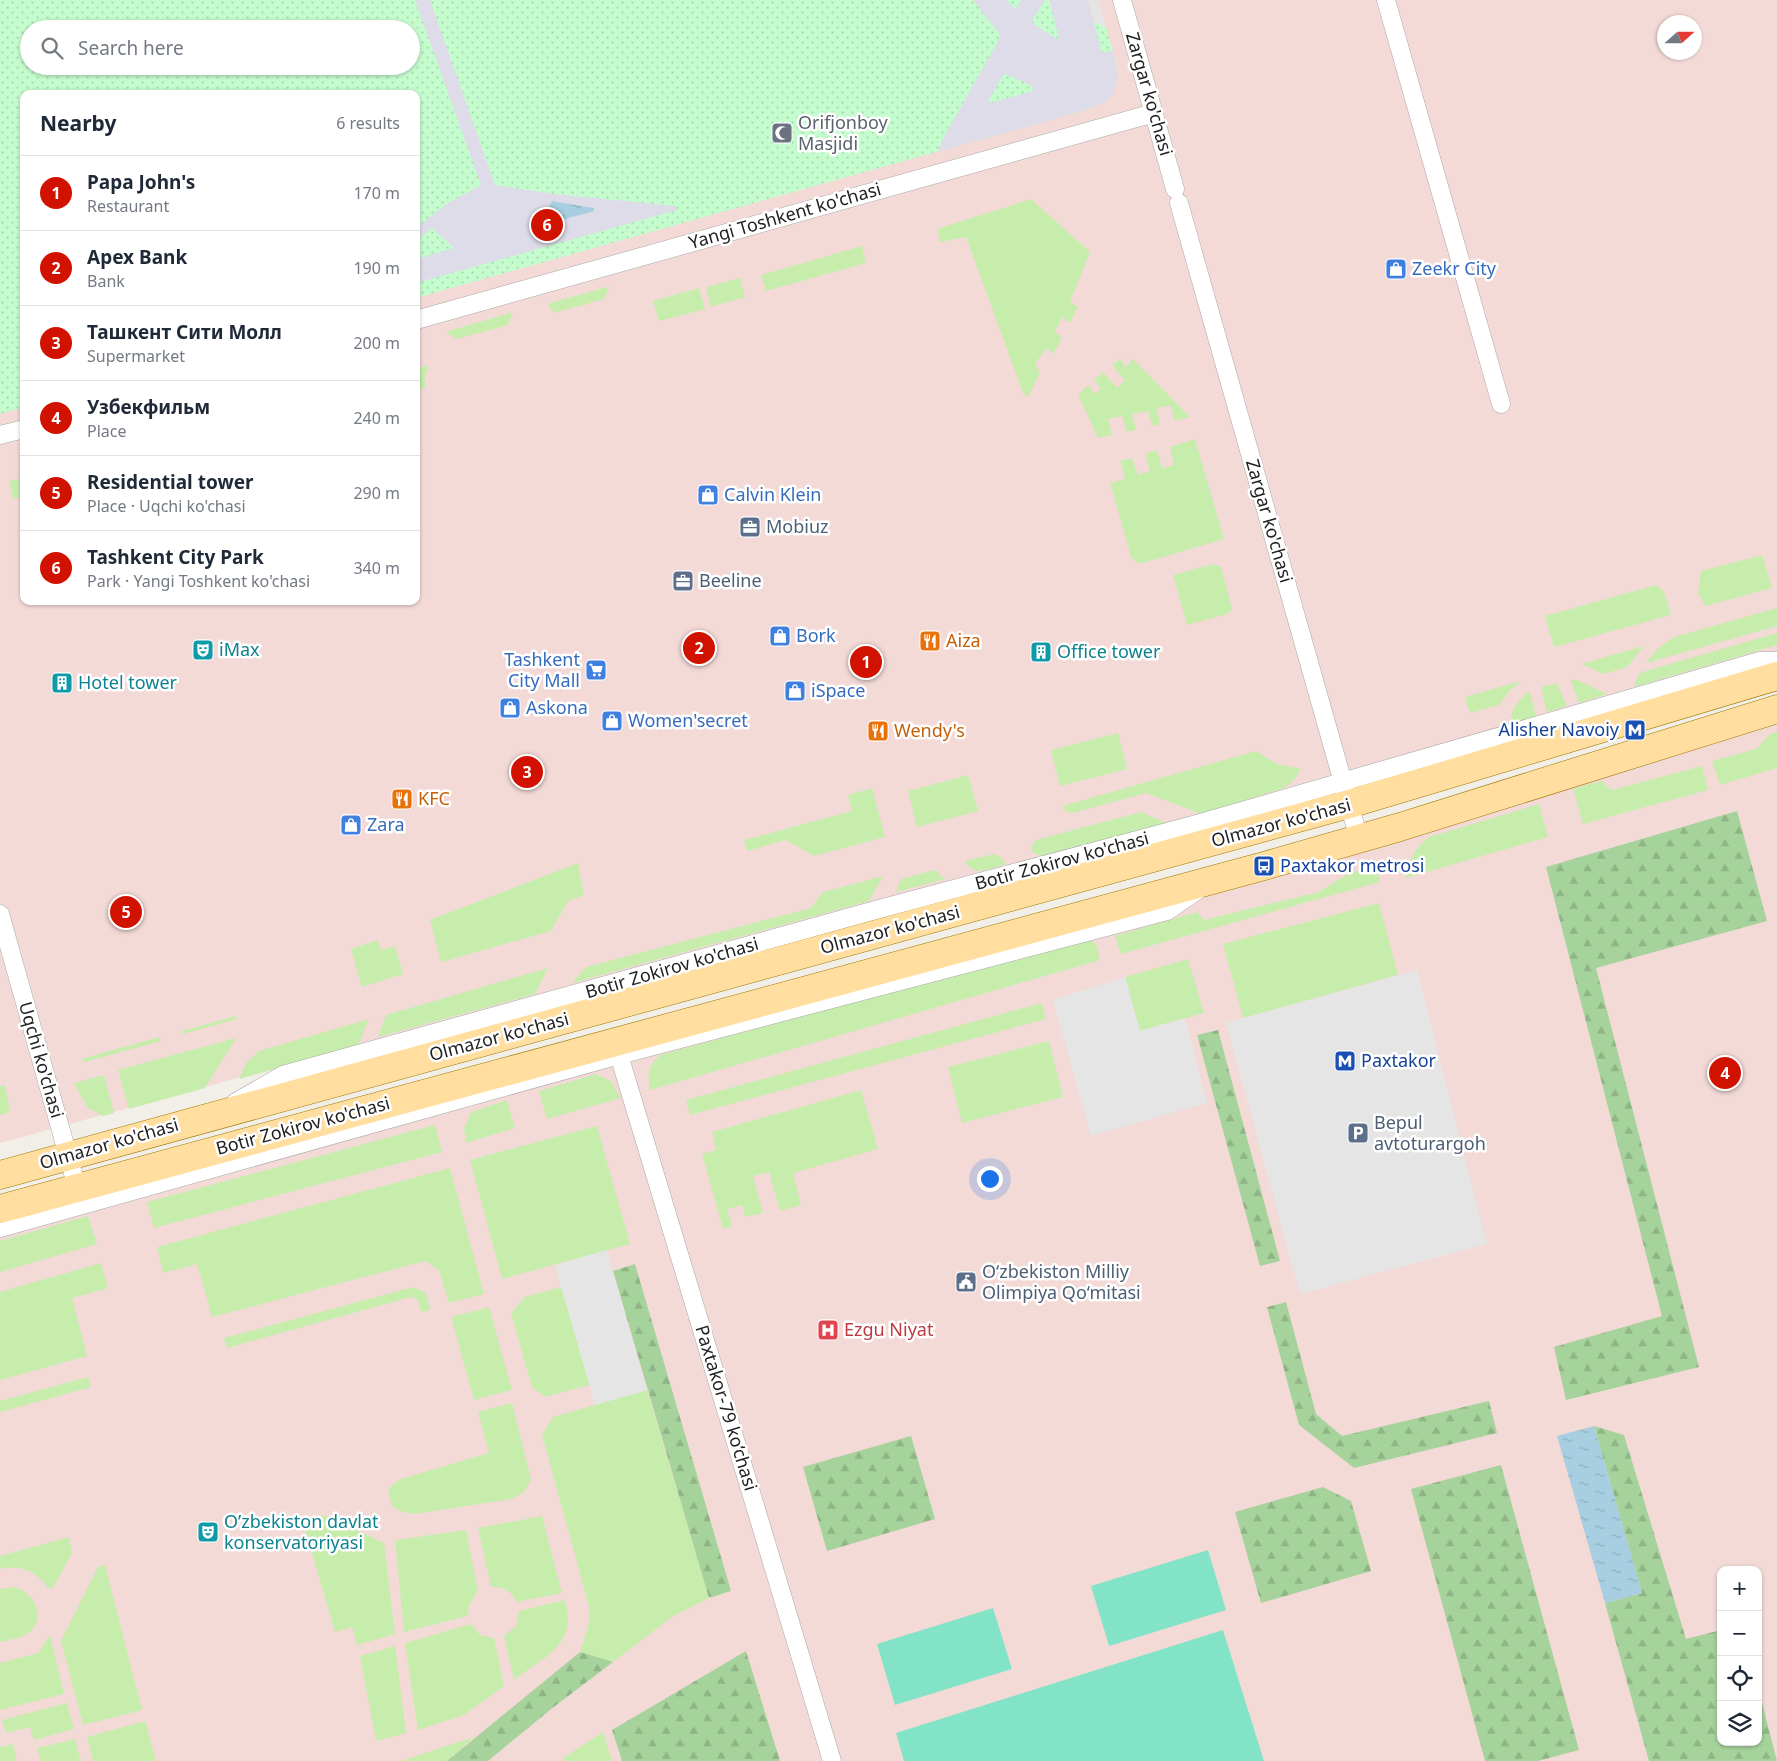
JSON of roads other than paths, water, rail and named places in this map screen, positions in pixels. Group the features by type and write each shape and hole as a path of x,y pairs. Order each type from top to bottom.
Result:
{"main road":[{"name":"Olmazor ko'chasi","path":"0,1175 1205,844 1346,794 1530,750 1777,676"},
{"name":"Olmazor ko'chasi","path":"1215,878 1359,839 1777,709"},
{"path":"1530,750 1539,782"},
{"path":"1205,844 1215,878"},
{"name":"Botir Zokirov ko'chasi","path":"0,1209 80,1196 1215,878"}],"street":[{"name":"Zargar ko'chasi","path":"1122,0 1359,839"},
{"path":"1386,0 1501,404"},
{"name":"Yangi Toshkent ko'chasi","path":"420,319 1154,113"},
{"path":"0,435 20,430"},
{"name":"Botir Zokirov ko'chasi","path":"209,1117 283,1076 1346,794 1760,661 1777,660"},
{"path":"80,1196 1167,911 1215,878"},
{"name":"Uqchi ko'chasi","path":"0,914 80,1196"},
{"name":"Paxtakor-79 ko‘chasi","path":"619,1055 832,1761"},
{"name":"Botir Zokirov ko'chasi","path":"0,1228 80,1196"}],"water":[{"path":"552,201 594,208 594,211 547,224 543,219"},
{"path":"1594,1426 1642,1593 1605,1603 1557,1436"}],"place":[{"name":"Orifjonboy Masjidi","path":"782,133"},
{"name":"Tashkent City Park","path":"547,225"},
{"name":"Zeekr City","path":"1396,269"},
{"name":"Calvin Klein","path":"708,495"},
{"name":"Mobiuz","path":"750,527"},
{"name":"Beeline","path":"683,581"},
{"name":"Bork","path":"780,636"},
{"name":"Aiza","path":"930,641"},
{"name":"Apex Bank","path":"699,648"},
{"name":"iMax","path":"203,650"},
{"name":"Office tower","path":"1041,652"},
{"name":"Papa John's","path":"866,662"},
{"name":"Tashkent City Mall","path":"596,670"},
{"name":"Hotel tower","path":"62,683"},
{"name":"iSpace","path":"795,691"},
{"name":"Askona","path":"510,708"},
{"name":"Women'secret","path":"612,721"},
{"name":"Alisher Navoiy","path":"1635,730"},
{"name":"Wendy's","path":"878,731"},
{"name":"Ташкент Сити Молл","path":"527,772"},
{"name":"KFC","path":"402,799"},
{"name":"Zara","path":"351,825"},
{"name":"Paxtakor metrosi","path":"1264,866"},
{"name":"Residential tower","path":"126,912"},
{"name":"Paxtakor","path":"1345,1061"},
{"name":"Узбекфильм","path":"1725,1073"},
{"name":"Bepul avtoturargoh","path":"1358,1133"},
{"name":"O‘zbekiston Milliy Olimpiya Qo‘mitasi","path":"966,1282"},
{"name":"Ezgu Niyat","path":"828,1330"},
{"name":"O’zbekiston davlat konservatoriyasi","path":"208,1532"}]}
